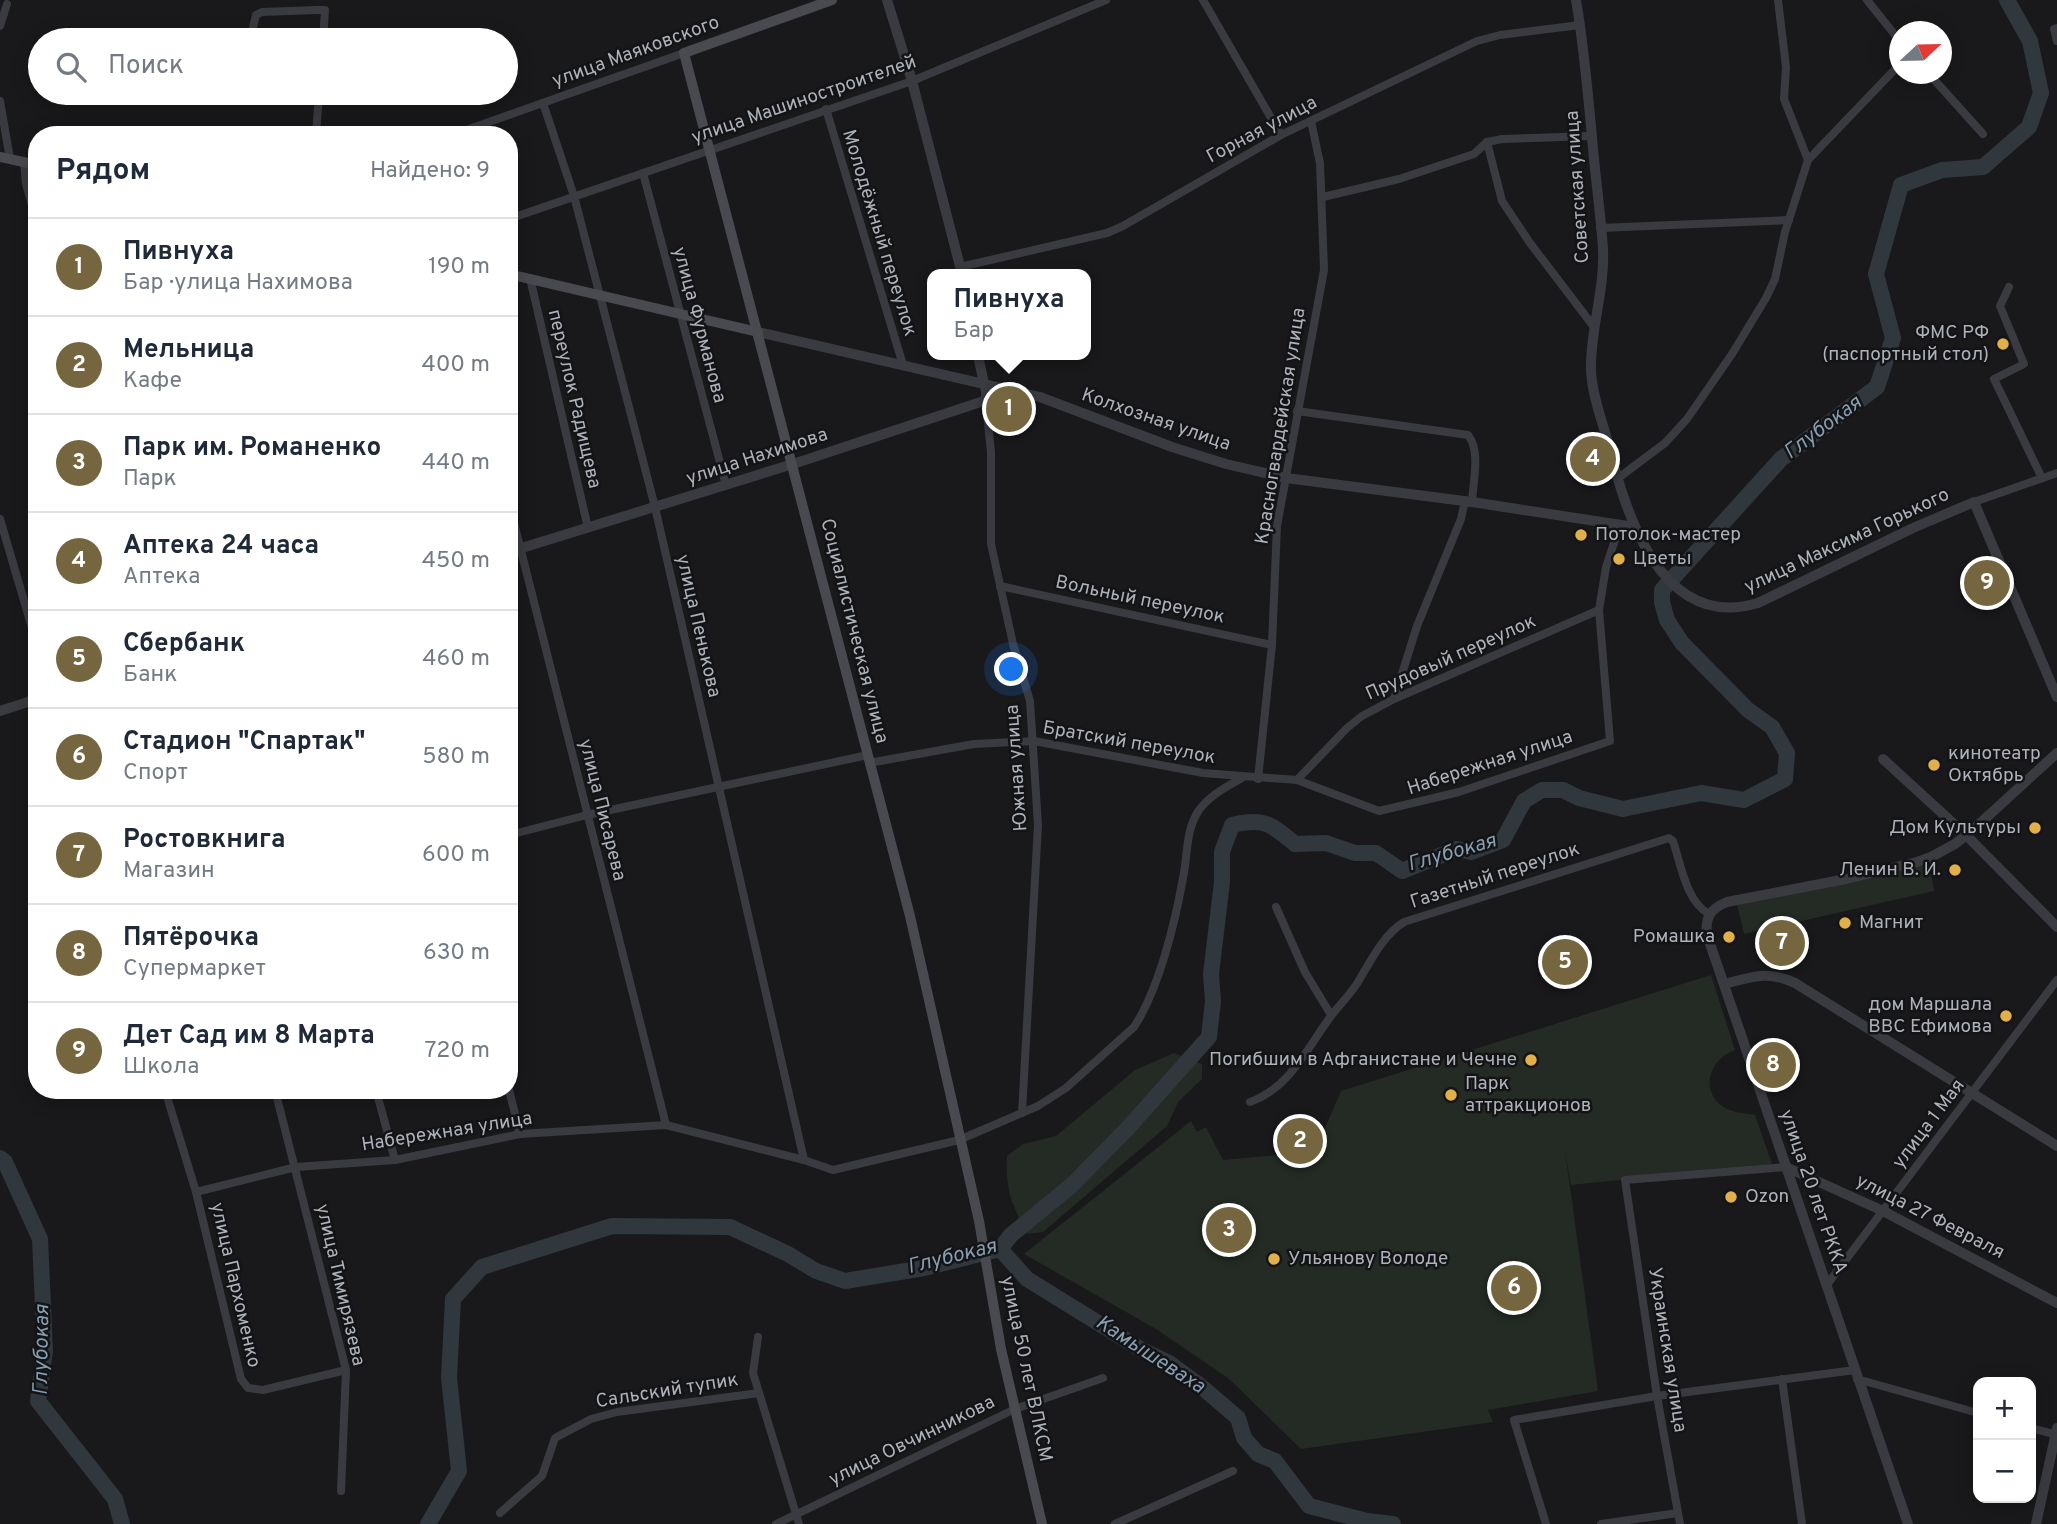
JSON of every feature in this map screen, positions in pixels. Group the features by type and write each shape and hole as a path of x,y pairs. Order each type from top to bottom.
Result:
{"main road":[{"name":"улица Маяковского","path":"684,53 831,0"},
{"name":"Социалистическая улица","path":"684,53 910,916 979,1221"},
{"path":"5,158 28,163"},
{"name":"Колхозная улица","path":"518,276 758,332"},
{"name":"улица 50 лет ВЛКСМ","path":"979,1221 1001,1349 1042,1524"}],"street":[{"path":"887,0 912,81 961,269"},
{"name":"улица Машиностроителей","path":"518,216 912,81 1106,0"},
{"path":"1203,0 1281,135"},
{"name":"Советская улица","path":"1576,0 1603,250 1591,373 1617,480 1634,527 1658,568"},
{"path":"1778,0 1786,67 1784,99 1808,160"},
{"path":"1867,0 1889,28"},
{"path":"0,26 7,4"},
{"path":"253,28 256,15 262,12 325,10 324,28"},
{"name":"Горная улица","path":"965,269 1115,229 1281,135 1478,41 1500,35 1580,25"},
{"path":"2055,28 2057,41"},
{"name":"улица Маяковского","path":"478,126 684,53"},
{"path":"1617,480 1665,443 1687,419 1732,354 1775,279 1789,220 1808,160 1889,75"},
{"path":"1938,84 1983,134"},
{"path":"0,102 5,158"},
{"name":"улица Пенькова","path":"543,103 574,197 655,507 804,1160"},
{"path":"317,126 318,105"},
{"name":"Молодёжный переулок","path":"825,109 903,365"},
{"name":"Красногвардейская улица","path":"1258,779 1272,645 1278,526 1324,270 1323,197 1320,163 1311,121"},
{"path":"1323,197 1399,179 1461,159 1474,154 1487,142 1502,139 1592,136"},
{"path":"1487,142 1502,201 1530,243 1594,327"},
{"path":"24,162 28,191"},
{"name":"улица Фурманова","path":"643,173 726,485"},
{"path":"1600,228 1789,220"},
{"name":"переулок Радищева","path":"530,278 588,528"},
{"path":"2009,287 2000,306 2024,364 1994,379 2042,478"},
{"name":"Колхозная улица","path":"758,332 1040,397 1172,447 1226,464 1286,478 1468,501 1634,527"},
{"path":"979,360 984,384"},
{"name":"Южная улица","path":"984,384 988,400 991,452 991,544 1013,644 1030,701 1034,741 1038,825 1022,1113"},
{"name":"улица Нахимова","path":"518,550 793,464 1014,391"},
{"path":"1297,411 1468,435 1471,439 1475,459 1468,501 1406,656 1394,699"},
{"name":"улица Максима Горького","path":"1658,568 1682,591 1706,605 1729,609 1759,603 1913,528 1974,502 2057,473"},
{"path":"1974,502 2057,696"},
{"path":"0,519 28,614"},
{"path":"1599,610 1606,567 1620,525"},
{"name":"улица Писарева","path":"518,538 666,1125"},
{"name":"Вольный переулок","path":"1000,586 1272,645"},
{"name":"Прудовый переулок","path":"1297,780 1362,716 1394,699 1599,610"},
{"name":"Набережная улица","path":"1258,779 1297,780 1367,808 1390,810 1459,792 1609,741 1599,610"},
{"path":"0,711 28,702"},
{"name":"Братский переулок","path":"518,833 719,787 869,759 974,744 1034,741 1203,773 1258,779"},
{"path":"1709,914 1717,906 1727,902 1917,862 1943,851 1966,835 2057,753"},
{"path":"1883,759 1966,835 2057,927"},
{"name":"Набережная улица","path":"196,1192 296,1167 395,1160 520,1134 666,1125 804,1160 833,1170 960,1140 1022,1113 1066,1088 1134,1027 1162,962 1183,878 1192,824 1208,799 1242,778"},
{"name":"Газетный переулок","path":"1250,1102 1263,1097 1287,1078 1331,1015 1352,991 1389,935 1404,922 1670,838 1691,895 1702,910 1709,914"},
{"path":"1276,907 1305,972 1331,1015"},
{"name":"улица 20 лет РККА","path":"1709,914 1706,920 1707,935 1908,1524"},
{"path":"1724,984 1762,975 1783,977 2057,1146"},
{"name":"улица 1 Мая","path":"1826,1286 2057,980"},
{"name":"улица Пархоменко","path":"168,1099 196,1192 241,1379 248,1388 262,1390 346,1370"},
{"name":"улица Тимирязева","path":"277,1099 346,1370 341,1492"},
{"path":"378,1099 395,1160"},
{"path":"511,1099 520,1134"},
{"name":"Украинская улица","path":"1680,1524 1657,1396 1625,1180 1786,1167"},
{"name":"улица 27 Февраля","path":"1786,1167 1883,1211 2057,1303"},
{"path":"758,1337 753,1373 798,1519"},
{"path":"1546,1524 1514,1420 1782,1379 1856,1375 1973,1411"},
{"name":"улица Овчинникова","path":"776,1524 798,1519 1015,1409 1103,1378"},
{"path":"1782,1379 1802,1524"},
{"name":"Сальский тупик","path":"500,1513 542,1476 555,1438 591,1419 617,1412 759,1393"},
{"path":"2036,1429 2056,1432 2036,1524"},
{"path":"1115,1524 1233,1471"},
{"path":"1602,1524 1678,1513"}],"shaded area":[{"path":"1930,864 1934,891 1744,934 1737,905"},
{"path":"1711,975 1735,1050 1714,1067 1711,1091 1722,1106 1755,1115 1772,1164 1571,1185 1565,1150 1598,1391 1488,1410 1493,1422 1301,1449 1228,1378 1156,1329 1024,1254 1191,1121 1197,1132 1206,1127 1223,1160 1290,1154 1319,1142 1341,1091"},
{"path":"1174,1053 1202,1064 1202,1079 1178,1102 1167,1126 1043,1232 1027,1234 1011,1197 1007,1179 1007,1156 1023,1144 1056,1136 1135,1070"}],"waterway":[{"name":"Глубокая","path":"428,1524 459,1471 449,1378 453,1299 482,1267 612,1226 730,1227 788,1254 816,1271 845,1281 924,1268 1000,1249 1011,1235 1072,1185 1127,1129 1209,1037 1213,1001 1211,974 1222,882 1222,852 1232,825 1260,822 1280,831 1295,844 1326,843 1355,853 1376,853 1402,871 1457,849 1471,852 1503,840 1524,801 1542,790 1563,790 1579,798 1623,809 1701,793 1744,800 1785,779 1787,753 1772,727 1748,710 1682,643 1667,620 1662,590 1781,459 1877,387 1893,338 1876,274 1901,185 1942,170 1983,167 2029,127 2041,93 2030,41 2007,0"},
{"name":"Глубокая","path":"0,1158 5,1162 40,1239 45,1351 38,1401 115,1499 122,1524"},
{"name":"Камышеваха","path":"1000,1249 1027,1279 1142,1350 1169,1363 1203,1388 1238,1418 1244,1438 1258,1454 1275,1461 1309,1506 1367,1521 1393,1524"}],"place":[{"name":"ФМС РФ (паспортный стол)","path":"2003,344"},
{"name":"Пивнуха","path":"1009,409"},
{"name":"Аптека 24 часа","path":"1593,459"},
{"name":"Потолок-мастер","path":"1581,535"},
{"name":"Цветы","path":"1619,559"},
{"name":"Дет Сад им 8 Марта","path":"1987,583"},
{"name":"кинотеатр Октябрь","path":"1934,765"},
{"name":"Дом Культуры","path":"2035,828"},
{"name":"Ленин В. И.","path":"1955,870"},
{"name":"Магнит","path":"1845,923"},
{"name":"Ромашка","path":"1729,937"},
{"name":"Ростовкнига","path":"1782,943"},
{"name":"Сбербанк","path":"1565,962"},
{"name":"дом Маршала ВВС Ефимова","path":"2006,1016"},
{"name":"Погибшим в Афганистане и Чечне","path":"1531,1060"},
{"name":"Пятёрочка","path":"1773,1065"},
{"name":"Парк аттракционов","path":"1451,1095"},
{"name":"Мельница","path":"1300,1141"},
{"name":"Ozon","path":"1731,1197"},
{"name":"Парк им. Романенко","path":"1229,1230"},
{"name":"Ульянову Володе","path":"1274,1259"},
{"name":"Стадион \"Спартак\"","path":"1514,1288"}]}
